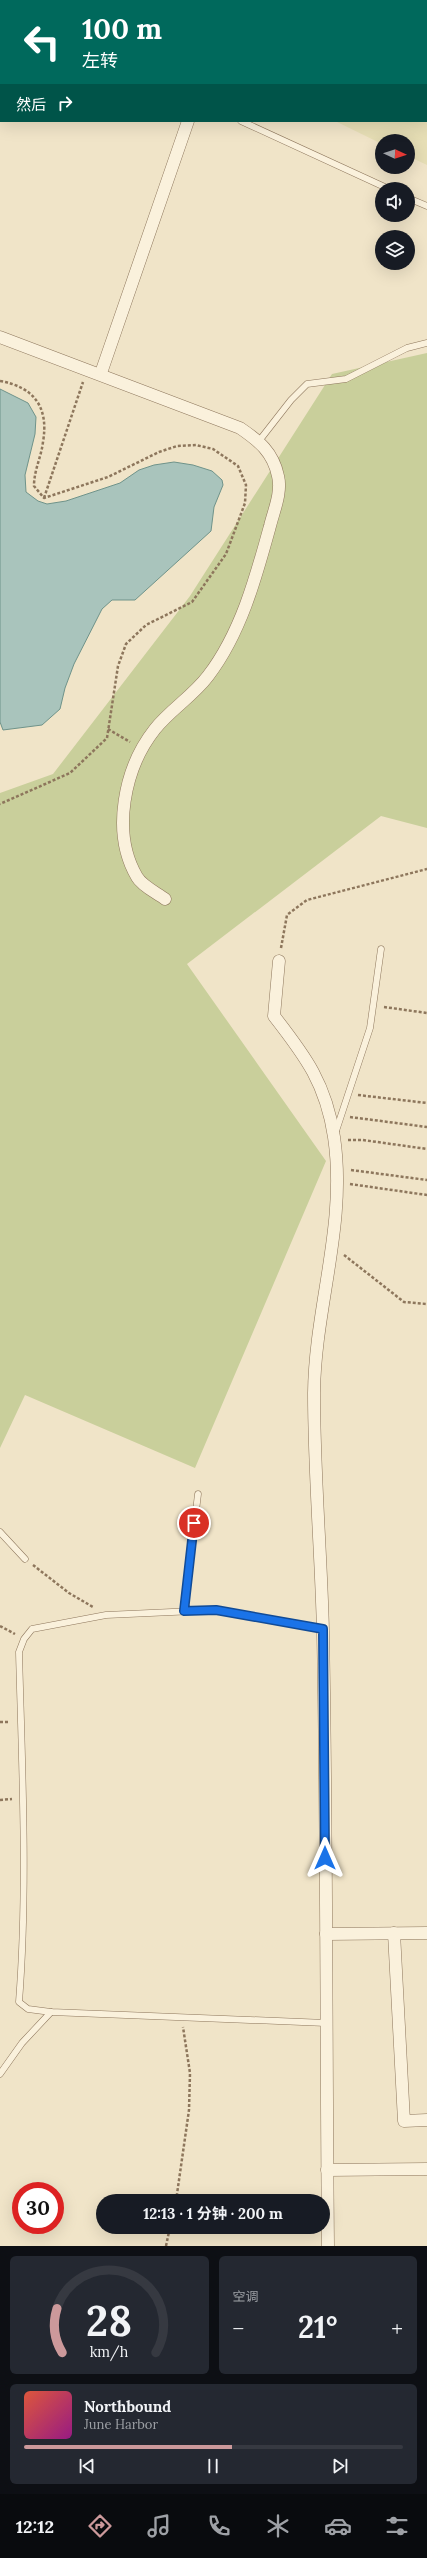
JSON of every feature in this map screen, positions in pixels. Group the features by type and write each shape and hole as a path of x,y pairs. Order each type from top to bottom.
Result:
{"street":[{"path":"101,373 188,122"},
{"path":"0,336 88,368 240,428 259,441 271,456 278,477 278,495 254,587 231,638 208,676 155,729 141,748 136,756 128,783 123,830 126,853 137,879 165,899"},
{"path":"278,961 274,1016 307,1059 326,1096 335,1141 338,1170 333,1246 320,1332 314,1390 323,1629 328,2246"},
{"path":"394,1933 404,2121 427,2120"},
{"path":"326,1934 427,1933"},
{"path":"327,2170 427,2169"}],"lane":[{"path":"243,122 375,183"},
{"path":"415,201 427,206"},
{"path":"259,441 291,400 307,384 346,379 407,348 427,343"},
{"path":"335,1141 340,1115 370,1028 381,949"},
{"path":"184,1611 198,1494"},
{"path":"0,1532 25,1558"},
{"path":"323,1629 216,1610 106,1615 32,1629 24,1639 19,1652 25,1807 24,1894 19,2002 28,2008 51,2012 326,2023"},
{"path":"0,2074 22,2043 51,2012"}],"path":[{"path":"44,498 88,368"},
{"path":"0,381 16,384 37,399 42,410 45,425 43,443 34,471 34,486 44,498"},
{"path":"0,804 70,773 106,738 118,666 126,644 146,625 192,602 226,554 245,502 246,485 238,466 213,449 196,446 176,446 159,452 108,477 44,498"},
{"path":"108,729 141,748"},
{"path":"278,961 287,915 307,900 427,869"},
{"path":"373,1006 427,1013"},
{"path":"347,1094 427,1102"},
{"path":"340,1115 427,1127"},
{"path":"335,1141 363,1140 427,1149"},
{"path":"338,1170 353,1170 427,1180"},
{"path":"338,1186 352,1184 427,1195"},
{"path":"333,1246 404,1302 427,1304"},
{"path":"25,1558 69,1593 106,1615"},
{"path":"0,1626 24,1639"},
{"path":"177,2194 190,2110 190,2073 182,2017"},
{"path":"166,2246 169,2234"}],"shaded area":[{"path":"337,122 427,122 427,165 415,159 415,134 375,134 375,141"}],"green space":[{"path":"427,353 427,828 381,816 187,964 326,1161 195,1468 25,1395 0,1448 0,793 53,774 190,596 332,374"}],"water":[{"path":"0,389 28,403 36,417 35,434 25,475 26,492 38,501 47,504 66,501 120,483 139,470 154,465 174,462 193,465 212,471 222,480 223,485 214,507 211,531 135,600 112,600 102,609 74,664 65,688 60,709 42,725 3,730 0,722"}],"route":[{"path":"194,1523 184,1611 216,1610 323,1629 325,1858"}]}
